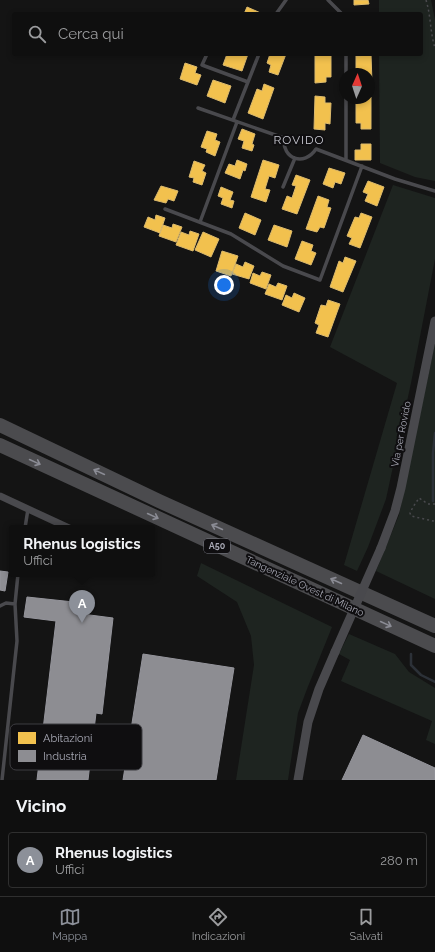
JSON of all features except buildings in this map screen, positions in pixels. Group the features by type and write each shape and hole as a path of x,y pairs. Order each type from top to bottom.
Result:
{"highway":[{"name":"Tangenziale Ovest di Milano","path":"0,425 159,501 435,626"},
{"name":"Tangenziale Ovest di Milano","path":"0,445 435,646"}],"street":[{"name":"Via per Rovido","path":"298,780 308,722 319,689 381,548 395,511 435,321"},
{"path":"0,496 63,525"}],"lane":[{"path":"277,12 286,0"},
{"path":"328,0 340,12"},
{"path":"206,56 202,65 248,82"},
{"path":"200,222 258,56"},
{"path":"346,56 346,68"},
{"path":"346,104 346,160"},
{"path":"198,108 284,138 284,149 290,156 295,158 306,158 316,149 402,181 435,191"},
{"path":"283,187 295,158"},
{"path":"165,209 232,234 283,266 320,280 362,166"},
{"path":"25,525 28,509"},
{"path":"2,780 17,641 15,604 18,577"},
{"path":"0,606 6,603 15,604"}],"path":[{"path":"426,0 431,37 435,48"},
{"path":"435,504 428,504 419,498 410,513 411,516 418,518 433,521 435,520"}],"shaded area":[{"path":"379,0 431,0 435,20 435,181 415,177 380,163 379,56 423,56 423,12 379,12"},
{"path":"393,185 435,198 435,259 411,383 386,499 368,547 357,571 344,565 397,383 330,347"},
{"path":"435,343 435,599 376,571 399,515"},
{"path":"201,563 332,627 298,713 288,780 236,780 254,665 251,636 237,602 197,576"},
{"path":"349,634 395,654 409,672 435,688 435,744 426,740 432,721 341,681 350,660 339,654"}],"waterway":[{"path":"433,501 433,453 435,433"},
{"path":"411,654 411,665 421,675 435,682"}],"place":[{"name":"Rhenus logistics","path":"82,623"}],"district":[{"name":"ROVIDO","path":"299,140"}]}
